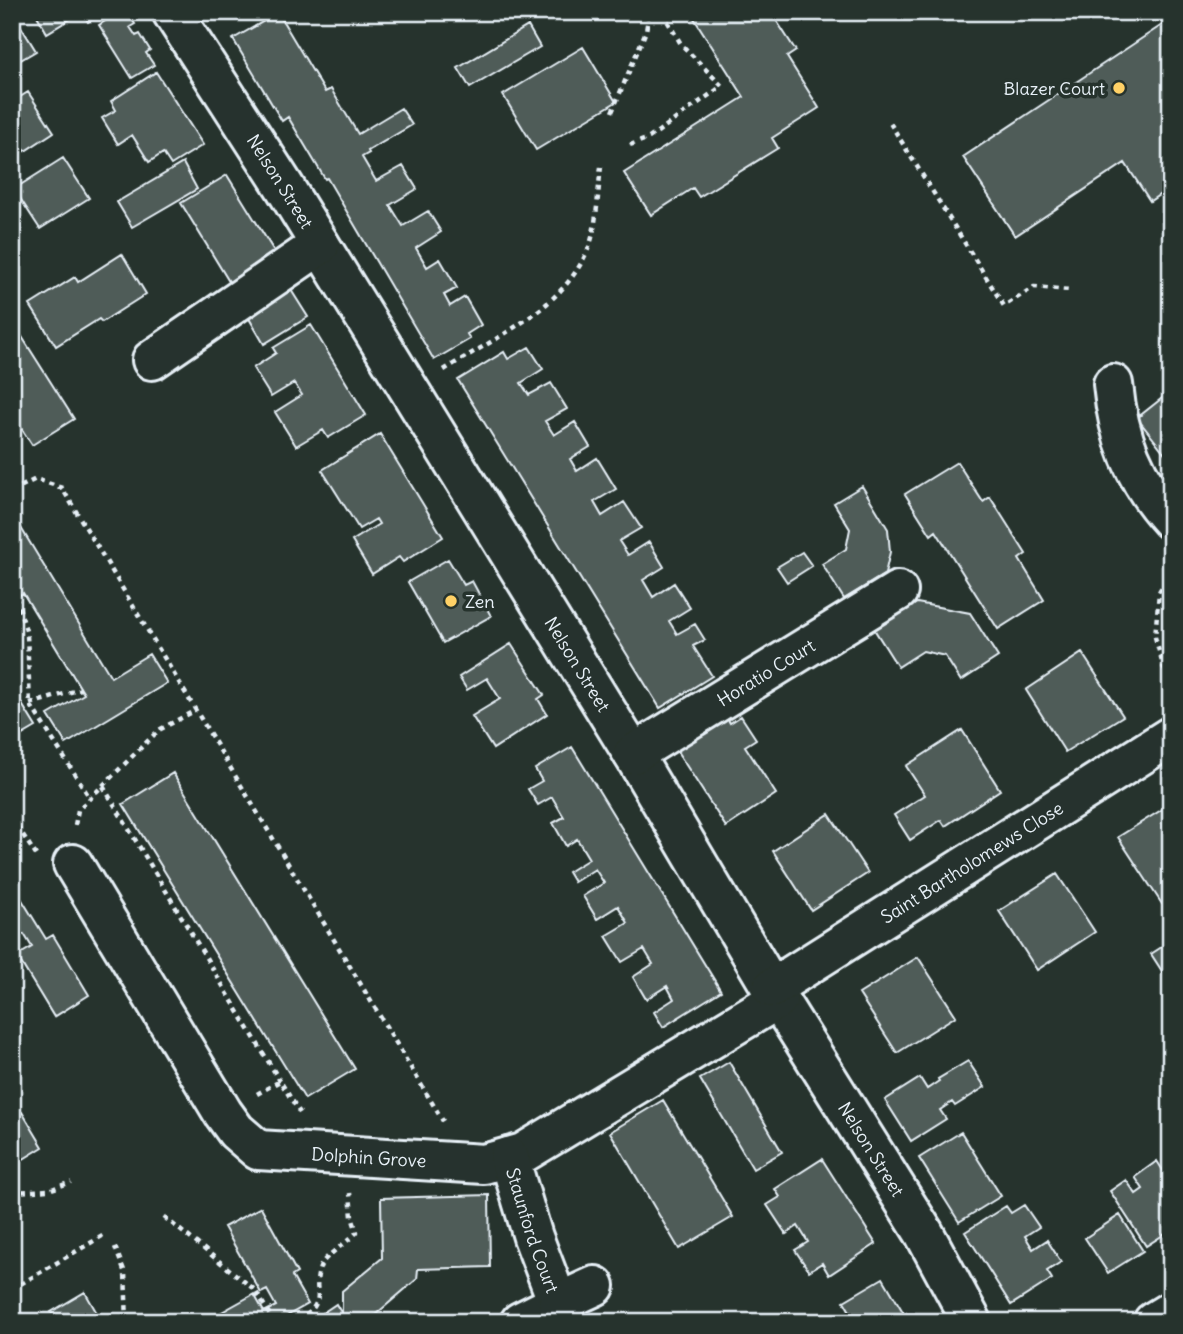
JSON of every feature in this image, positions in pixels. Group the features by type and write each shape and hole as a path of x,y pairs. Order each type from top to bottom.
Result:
{"street":[{"name":"Nelson Street","path":"172,12 320,245 633,754 775,993 924,1233 972,1322"},
{"path":"152,360 320,245"},
{"path":"1112,384 1116,419 1130,460 1158,506 1171,520"},
{"name":"Horatio Court","path":"633,754 898,590"},
{"name":"Saint Bartholomews Close","path":"775,993 1171,736"},
{"name":"Dolphin Grove","path":"72,855 223,1113 236,1131 258,1150 469,1164 484,1164 523,1153 775,993"},
{"name":"Staunford Court","path":"509,1157 533,1237 558,1303"},
{"name":"Staunford Court","path":"520,1322 595,1286"},
{"path":"1153,1322 1171,1311"}],"path":[{"path":"612,112 646,31 649,12"},
{"path":"630,145 649,138 722,86 681,44 662,12"},
{"path":"890,122 1004,306 1034,287 1070,290"},
{"path":"409,391 544,307 572,279 590,244 601,167"},
{"path":"12,491 36,479 62,488 469,1164"},
{"path":"1171,570 1159,592 1155,636 1164,669 1171,682"},
{"path":"16,597 27,634 30,704 90,798"},
{"path":"30,704 81,688"},
{"path":"12,818 35,855 72,855 78,810 159,730 196,710"},
{"path":"103,786 303,1117 308,1155"},
{"path":"12,959 20,947 17,938"},
{"path":"223,1113 281,1081"},
{"path":"299,1322 311,1312 319,1300 317,1279 322,1262 357,1232 352,1217 351,1157"},
{"path":"12,1192 49,1190 71,1182"},
{"path":"164,1217 255,1290 274,1322"},
{"path":"12,1289 104,1235"},
{"path":"115,1247 125,1273 127,1322"}],"building":[{"path":"12,12 36,51 12,65"},
{"path":"35,12 82,12 47,33"},
{"path":"82,12 105,12 88,22"},
{"path":"119,12 127,12 135,24 130,27 136,36 140,34 150,50 146,53 154,65 132,78 99,25"},
{"path":"690,12 771,12 796,51 787,57 819,108 772,138 778,148 699,197 693,188 651,215 624,173 744,97"},
{"path":"278,13 325,92 331,89 358,134 401,108 412,125 362,157 376,181 403,166 417,189 390,205 403,226 428,211 441,232 416,248 427,267 440,259 457,288 444,295 450,306 465,297 481,325 467,334 470,339 434,360 327,178 325,179 288,117 282,121 233,39"},
{"name":"Blazer Court","path":"1171,19 1171,187 1150,201 1125,163 1015,236 963,157"},
{"path":"528,26 540,47 470,88 458,68"},
{"path":"583,47 616,102 536,150 503,95"},
{"path":"156,72 203,145 171,165 163,153 149,162 132,135 118,144 102,118 116,110 111,101"},
{"path":"28,92 54,132 25,151 12,131 12,102"},
{"path":"63,158 89,198 40,229 14,189"},
{"path":"183,163 197,189 132,227 117,202"},
{"path":"227,175 282,264 236,293 181,203"},
{"path":"122,254 146,294 102,322 99,319 56,346 30,305 75,277 78,282"},
{"path":"286,282 308,317 264,344 243,308"},
{"path":"12,321 74,419 32,445 12,414"},
{"path":"311,325 366,415 328,438 323,430 296,446 275,412 302,395 294,383 271,397 253,368 276,353 273,348"},
{"path":"529,347 543,369 521,383 529,395 551,383 567,409 545,421 554,435 575,422 590,447 570,459 577,471 597,458 616,489 594,502 602,516 624,502 641,528 619,541 628,555 649,542 664,567 643,580 653,597 674,583 690,608 669,621 677,634 695,624 705,640 693,646 712,676 660,708 458,380 504,352 508,359"},
{"path":"1171,391 1171,461 1137,418"},
{"path":"380,434 443,537 403,562 399,557 372,574 352,541 379,524 376,519 359,529 322,470"},
{"path":"957,462 983,502 990,497 1026,554 1019,559 1044,600 998,629 936,531 931,535 905,494"},
{"path":"862,486 888,529 890,552 885,574 844,599 822,564 846,549 850,529 834,503"},
{"path":"12,513 111,677 149,654 167,683 66,744 48,715 84,694 23,593 12,600"},
{"path":"802,552 812,566 787,582 777,567"},
{"name":"Zen","path":"448,559 464,585 472,581 491,616 443,643 408,582"},
{"path":"917,603 970,613 998,657 961,681 945,656 923,651 898,667 874,629"},
{"path":"511,644 544,695 538,699 547,714 493,749 472,716 500,699 487,678 467,690 459,677"},
{"path":"1082,653 1123,716 1065,752 1026,690"},
{"path":"12,688 36,727 12,741"},
{"path":"724,713 730,723 741,716 756,739 745,746 776,794 726,827 673,745"},
{"path":"962,730 1000,790 945,826 941,820 910,840 894,815 925,795 906,766"},
{"path":"572,747 721,991 663,1027 654,1012 674,999 667,986 646,999 633,977 653,964 644,949 622,962 606,936 628,923 618,906 597,919 583,896 604,883 595,869 574,882 568,872 589,859 577,839 566,846 553,823 564,817 552,797 538,805 528,789 542,781 535,769"},
{"path":"173,773 355,1069 305,1099 123,804"},
{"path":"1171,804 1171,899 1162,904 1118,837"},
{"path":"829,814 868,873 811,910 773,851"},
{"path":"12,872 21,887 16,890 46,939 53,935 89,995 54,1017 17,956 32,947 24,934 12,941"},
{"path":"1057,874 1095,932 1037,970 999,911"},
{"path":"1171,941 1171,985 1151,954"},
{"path":"918,957 956,1016 897,1053 859,994"},
{"path":"968,1061 985,1087 955,1106 952,1102 940,1110 946,1119 911,1141 885,1100 920,1078 927,1089"},
{"path":"729,1062 782,1152 753,1169 700,1079"},
{"path":"663,1100 733,1217 679,1249 610,1132"},
{"path":"22,1112 43,1147 12,1166 12,1118"},
{"path":"961,1132 1001,1196 959,1222 919,1158"},
{"path":"822,1159 876,1244 829,1275 822,1263 809,1271 795,1250 808,1242 798,1226 786,1234 767,1205 780,1197 775,1189"},
{"path":"1157,1161 1166,1175 1171,1172 1171,1230 1146,1246 1110,1191 1126,1180 1136,1194 1143,1189 1135,1177"},
{"path":"489,1195 490,1267 418,1269 417,1279 368,1321 354,1322 342,1314 342,1291 382,1258 381,1198"},
{"path":"1024,1205 1039,1227 1025,1236 1033,1249 1047,1240 1061,1262 1047,1271 1052,1279 1011,1305 965,1232 1006,1206 1011,1213"},
{"path":"261,1207 297,1273 292,1276 308,1304 276,1322 204,1322 254,1294 264,1312 276,1306 267,1290 261,1293 224,1227"},
{"path":"1120,1215 1143,1251 1108,1273 1085,1238"},
{"path":"883,1278 909,1322 856,1322 844,1301"},
{"path":"85,1292 102,1322 57,1322 51,1312"},
{"path":"336,1304 342,1314 330,1322 321,1322 318,1316"}],"place":[{"name":"Blazer Court","path":"1119,88"},
{"name":"Zen","path":"451,601"}]}
